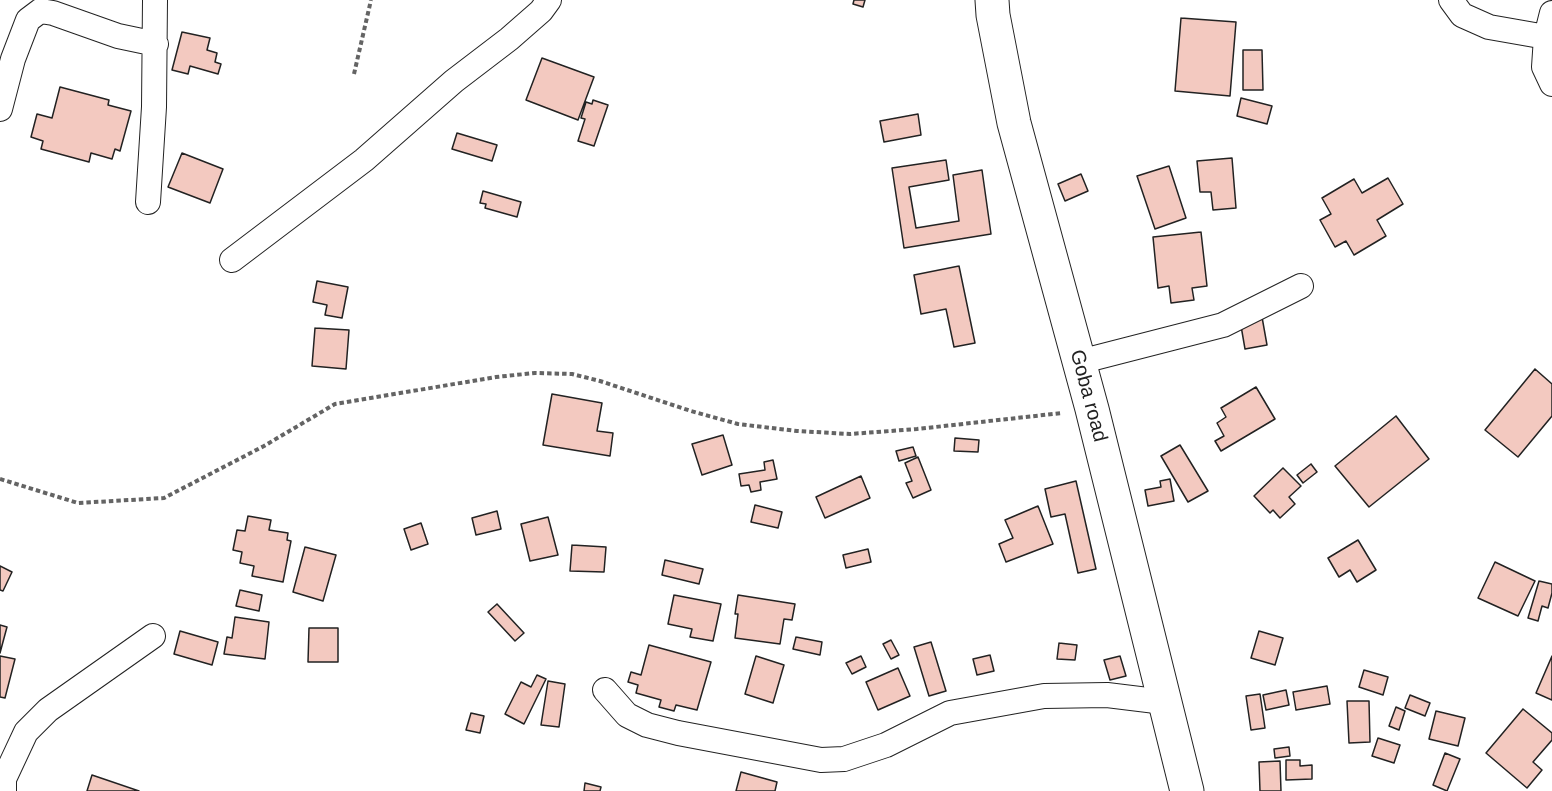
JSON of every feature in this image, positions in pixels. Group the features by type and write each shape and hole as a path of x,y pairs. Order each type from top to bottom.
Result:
{"street":[{"path":"148,201 154,107 155,0"},
{"path":"232,260 364,160 454,81 509,39 541,11 549,0"},
{"name":"Goba road","path":"992,0 1014,123 1092,409 1187,791"},
{"path":"1451,0 1462,15 1490,27 1546,38"},
{"path":"0,109 28,20 40,11 53,13 118,36 156,44"},
{"path":"1552,14 1546,38 1544,66 1552,84"},
{"path":"1079,362 1223,326 1301,286"},
{"path":"2,782 26,732 48,710 153,636"},
{"path":"605,690 627,715 647,725 821,760 844,759 886,745 950,713 1014,701 1044,696 1107,695 1164,702"}],"path":[{"path":"354,74 371,0"},
{"path":"0,479 78,503 164,498 264,446 335,404 496,377 535,373 572,374 738,424 797,431 850,434 895,431 1092,409"}],"building":[{"path":"854,0 865,0 863,7 853,4"},
{"path":"1181,18 1236,22 1230,96 1175,91"},
{"path":"182,32 210,38 207,50 217,53 215,62 221,64 218,74 190,66 188,74 172,70"},
{"path":"1243,50 1262,50 1263,90 1243,90"},
{"path":"542,58 594,77 578,120 526,100"},
{"path":"60,87 109,100 108,105 131,111 120,151 115,149 112,159 91,153 89,162 41,149 43,141 31,137 37,114 52,118"},
{"path":"1241,98 1272,106 1267,124 1237,116"},
{"path":"593,100 608,105 594,146 578,141 585,119 581,118 586,102 592,104"},
{"path":"918,114 921,135 884,142 880,121"},
{"path":"457,133 497,145 492,161 452,149"},
{"path":"182,153 223,169 210,203 168,187"},
{"path":"1232,158 1236,208 1213,210 1211,192 1200,192 1197,161"},
{"path":"946,160 949,180 909,187 916,228 959,221 953,175 982,170 991,234 904,248 892,168"},
{"path":"1169,166 1186,218 1155,229 1137,176"},
{"path":"1081,174 1088,191 1065,201 1058,184"},
{"path":"1388,178 1403,204 1377,220 1386,236 1354,255 1346,241 1335,247 1320,220 1331,214 1322,198 1354,179 1362,193"},
{"path":"483,191 521,202 517,217 485,208 486,204 480,203"},
{"path":"1201,232 1207,286 1192,288 1194,300 1171,303 1169,286 1158,288 1153,237"},
{"path":"959,266 975,343 954,347 946,309 921,314 914,275"},
{"path":"317,281 348,287 342,318 325,315 327,305 313,302"},
{"path":"1262,317 1267,345 1245,349 1240,320"},
{"path":"315,328 349,330 346,369 312,366"},
{"path":"1535,369 1552,384 1552,416 1518,457 1485,430"},
{"path":"1256,387 1275,419 1221,451 1215,441 1224,436 1217,423 1226,417 1221,408"},
{"path":"552,394 602,403 597,431 613,433 610,456 543,445"},
{"path":"1396,416 1429,459 1369,507 1335,466"},
{"path":"723,435 732,465 702,475 692,444"},
{"path":"955,438 979,440 978,452 954,451"},
{"path":"1180,445 1208,491 1188,502 1161,456"},
{"path":"913,447 916,456 899,461 896,451"},
{"path":"918,457 931,490 913,498 906,483 912,481 905,463"},
{"path":"773,460 777,479 760,482 761,490 751,492 749,485 741,486 739,474 765,470 764,462"},
{"path":"1311,464 1317,472 1303,483 1297,475"},
{"path":"1283,468 1301,486 1289,497 1295,504 1280,518 1273,510 1270,513 1254,496"},
{"path":"861,476 870,498 825,518 816,497"},
{"path":"1170,479 1174,501 1148,506 1145,490 1161,487 1160,481"},
{"path":"1076,481 1096,569 1078,573 1065,514 1051,517 1045,489"},
{"path":"755,505 782,512 778,528 751,522"},
{"path":"1038,506 1053,544 1006,562 999,544 1013,538 1005,520"},
{"path":"497,511 501,529 476,535 472,518"},
{"path":"248,516 271,520 269,530 288,533 287,540 291,541 283,582 252,576 254,566 240,563 242,552 233,550 237,530 245,531"},
{"path":"548,517 558,555 530,561 521,524"},
{"path":"421,523 428,544 411,550 404,529"},
{"path":"1358,540 1376,570 1357,582 1350,570 1339,577 1328,558"},
{"path":"572,545 606,547 604,572 570,571"},
{"path":"305,547 336,555 323,601 293,592"},
{"path":"868,549 871,562 846,568 843,555"},
{"path":"665,560 703,569 699,584 662,575"},
{"path":"1495,562 1535,581 1518,616 1478,598"},
{"path":"0,566 12,572 3,591 0,590"},
{"path":"1539,581 1552,584 1552,593 1548,608 1542,606 1538,621 1528,618"},
{"path":"240,590 262,595 259,611 236,606"},
{"path":"674,595 721,604 713,641 690,637 692,629 668,624"},
{"path":"738,595 795,604 792,620 784,619 780,644 735,638"},
{"path":"497,604 524,633 515,641 488,612"},
{"path":"235,617 269,622 265,659 224,654 227,637 232,638"},
{"path":"0,625 7,627 0,653"},
{"path":"309,628 338,628 338,662 308,662"},
{"path":"180,631 218,642 212,665 174,654"},
{"path":"1259,631 1283,638 1275,665 1251,658"},
{"path":"796,637 822,642 820,655 793,649"},
{"path":"891,640 899,655 891,659 883,644"},
{"path":"931,642 946,691 929,696 914,647"},
{"path":"1059,643 1077,645 1075,660 1057,659"},
{"path":"649,645 711,662 697,710 676,705 674,711 659,707 661,700 636,693 638,685 628,682 631,672 641,675"},
{"path":"990,655 994,671 977,675 973,659"},
{"path":"0,656 15,659 5,698 0,697"},
{"path":"756,656 784,665 773,703 745,694"},
{"path":"861,656 866,667 852,674 846,663"},
{"path":"1120,656 1126,676 1110,680 1104,660"},
{"path":"1552,656 1552,700 1536,693"},
{"path":"898,668 910,696 878,710 866,682"},
{"path":"1364,670 1388,677 1383,695 1359,687"},
{"path":"537,675 546,679 524,724 505,714 521,682 531,687"},
{"path":"548,681 565,684 559,727 541,725"},
{"path":"1327,686 1330,704 1296,710 1293,692"},
{"path":"1286,690 1289,705 1266,710 1263,695"},
{"path":"1260,694 1265,728 1251,730 1246,696"},
{"path":"1410,695 1430,703 1425,716 1405,708"},
{"path":"1347,701 1369,701 1370,742 1349,743"},
{"path":"1396,707 1405,711 1399,730 1389,726"},
{"path":"1523,709 1552,733 1552,740 1533,762 1542,770 1527,788 1486,753"},
{"path":"1436,711 1465,718 1458,746 1429,739"},
{"path":"471,713 484,716 480,733 466,730"},
{"path":"1378,738 1400,745 1394,763 1372,756"},
{"path":"1289,747 1290,756 1275,758 1274,749"},
{"path":"1445,753 1460,759 1447,791 1433,785"},
{"path":"1286,760 1300,760 1300,766 1312,765 1312,779 1286,780"},
{"path":"1280,761 1281,791 1260,791 1259,762"},
{"path":"741,772 777,782 775,791 736,791"},
{"path":"92,775 139,791 87,791"},
{"path":"585,783 601,787 600,791 584,791"}]}
